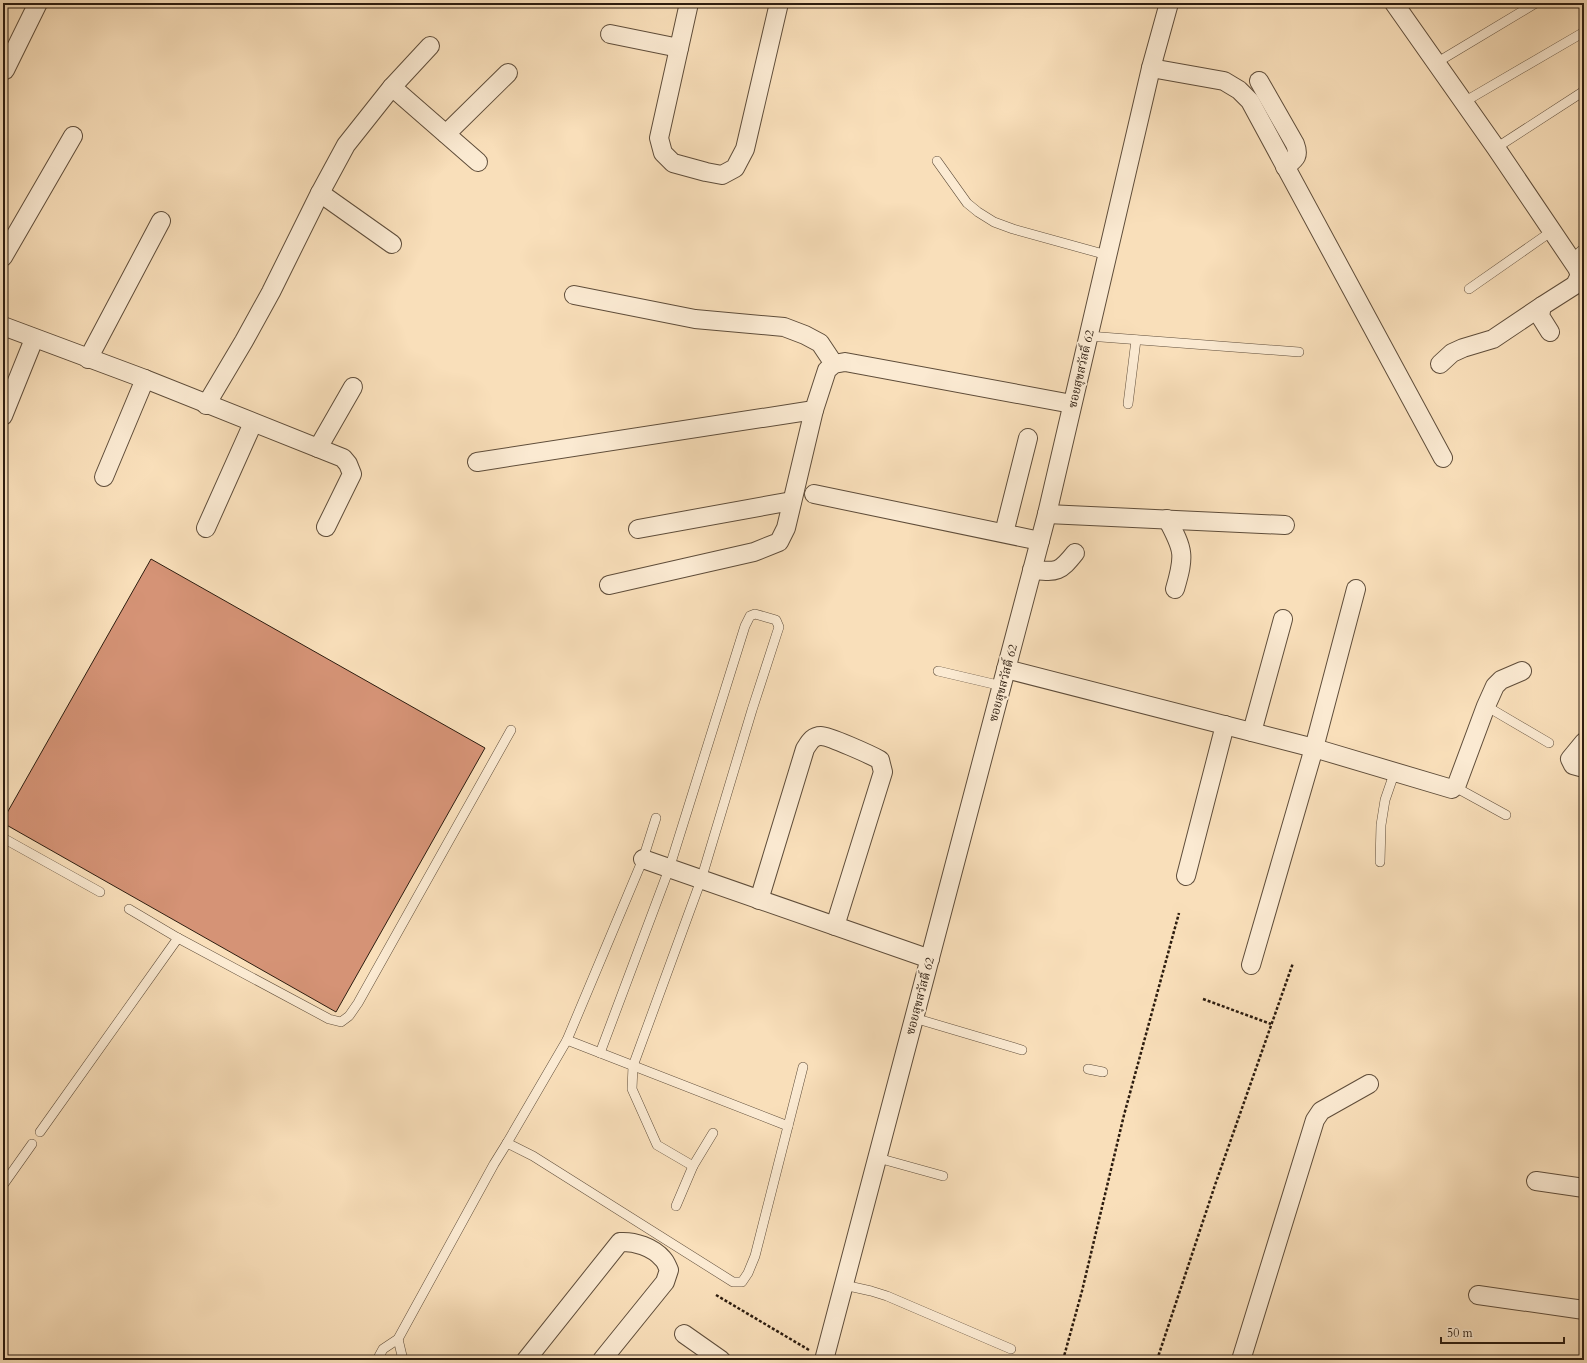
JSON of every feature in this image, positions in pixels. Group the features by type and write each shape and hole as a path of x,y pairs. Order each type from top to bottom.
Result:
{"street":[{"path":"6,70 38,3"},
{"path":"689,3 659,138 663,153 673,163 722,175 735,168 744,149 779,3"},
{"name":"ซอยสุขสวัสดิ์ 62","path":"825,1360 1047,514 1107,255 1169,3"},
{"path":"1394,3 1552,230 1578,254 1580,275 1575,285 1493,340 1463,348 1452,354 1440,364"},
{"path":"610,34 679,48"},
{"path":"206,404 271,292 320,193 346,146 392,87 430,46"},
{"path":"1152,68 1224,81 1239,90 1250,101 1443,458"},
{"path":"446,134 508,73"},
{"path":"1259,81 1295,144 1298,152 1296,159 1286,167"},
{"path":"392,87 478,162"},
{"path":"3,257 72,136"},
{"path":"320,193 392,244"},
{"path":"88,359 161,221"},
{"path":"574,295 695,319 784,327 805,335 820,343 834,364"},
{"path":"1542,306 1540,316 1550,332"},
{"path":"3,326 34,339 145,379 343,458 348,464 352,474 326,527"},
{"path":"3,416 34,339"},
{"path":"609,585 754,552 779,542 786,528 814,410 827,370 834,364 845,362 1072,404"},
{"path":"104,477 145,379"},
{"path":"318,448 353,387"},
{"path":"477,462 814,410"},
{"path":"206,528 253,423"},
{"path":"1004,533 1028,438"},
{"path":"814,494 1040,541"},
{"path":"638,529 792,501"},
{"path":"1047,514 1285,525"},
{"path":"1167,519 1178,539 1182,552 1181,569 1175,589"},
{"path":"1032,570 1053,572 1061,569 1075,553"},
{"path":"1251,965 1314,748 1356,589"},
{"path":"1252,732 1283,619"},
{"path":"1006,668 1314,748 1449,788 1455,787 1486,706 1496,686 1502,680 1522,671"},
{"path":"1186,876 1225,725"},
{"path":"759,900 805,749 812,739 822,736 880,760 883,772 835,926"},
{"path":"1584,742 1570,759 1573,765 1584,768"},
{"path":"643,859 930,959"},
{"path":"1241,1360 1315,1120 1321,1111 1369,1084"},
{"path":"1536,1181 1584,1188"},
{"path":"526,1360 620,1242 630,1241 642,1245 657,1253 664,1260 669,1270 665,1282 602,1360"},
{"path":"1478,1295 1584,1310"},
{"path":"684,1334 719,1359"}],"lane":[{"path":"1436,63 1536,3"},
{"path":"1464,102 1584,32"},
{"path":"1496,148 1584,91"},
{"path":"937,161 967,203 994,222 1013,229 1107,255"},
{"path":"1469,289 1552,230"},
{"path":"1088,336 1299,352"},
{"path":"1128,404 1136,340"},
{"path":"600,1053 669,869 745,626 750,616 756,614 776,620 778,627 777,633 701,880 633,1066 632,1089 657,1145 693,1166"},
{"path":"938,672 1002,686"},
{"path":"1486,706 1550,744"},
{"path":"129,909 178,938 329,1019 341,1022 349,1016 358,1003 511,730"},
{"path":"1380,862 1381,825 1385,800 1395,771"},
{"path":"1455,787 1506,815"},
{"path":"377,1360 383,1349 398,1338 494,1164 567,1040 643,859 656,818"},
{"path":"3,838 100,892"},
{"path":"40,1132 178,938"},
{"path":"914,1018 1022,1050"},
{"path":"567,1040 788,1126"},
{"path":"507,1143 532,1156 733,1282 742,1282 748,1273 755,1256 803,1067"},
{"path":"1088,1069 1103,1072"},
{"path":"676,1206 693,1166 713,1133"},
{"path":"3,1185 32,1144"},
{"path":"878,1158 943,1176"},
{"path":"844,1285 888,1296 1011,1349"},
{"path":"398,1338 403,1360"}],"path":[{"path":"1063,1360 1082,1291 1124,1115 1179,913"},
{"path":"1158,1360 1215,1185 1293,963"},
{"path":"1203,999 1271,1024"},
{"path":"716,1295 825,1360"}],"building":[{"path":"151,559 485,748 336,1012 3,823 3,820"}]}
